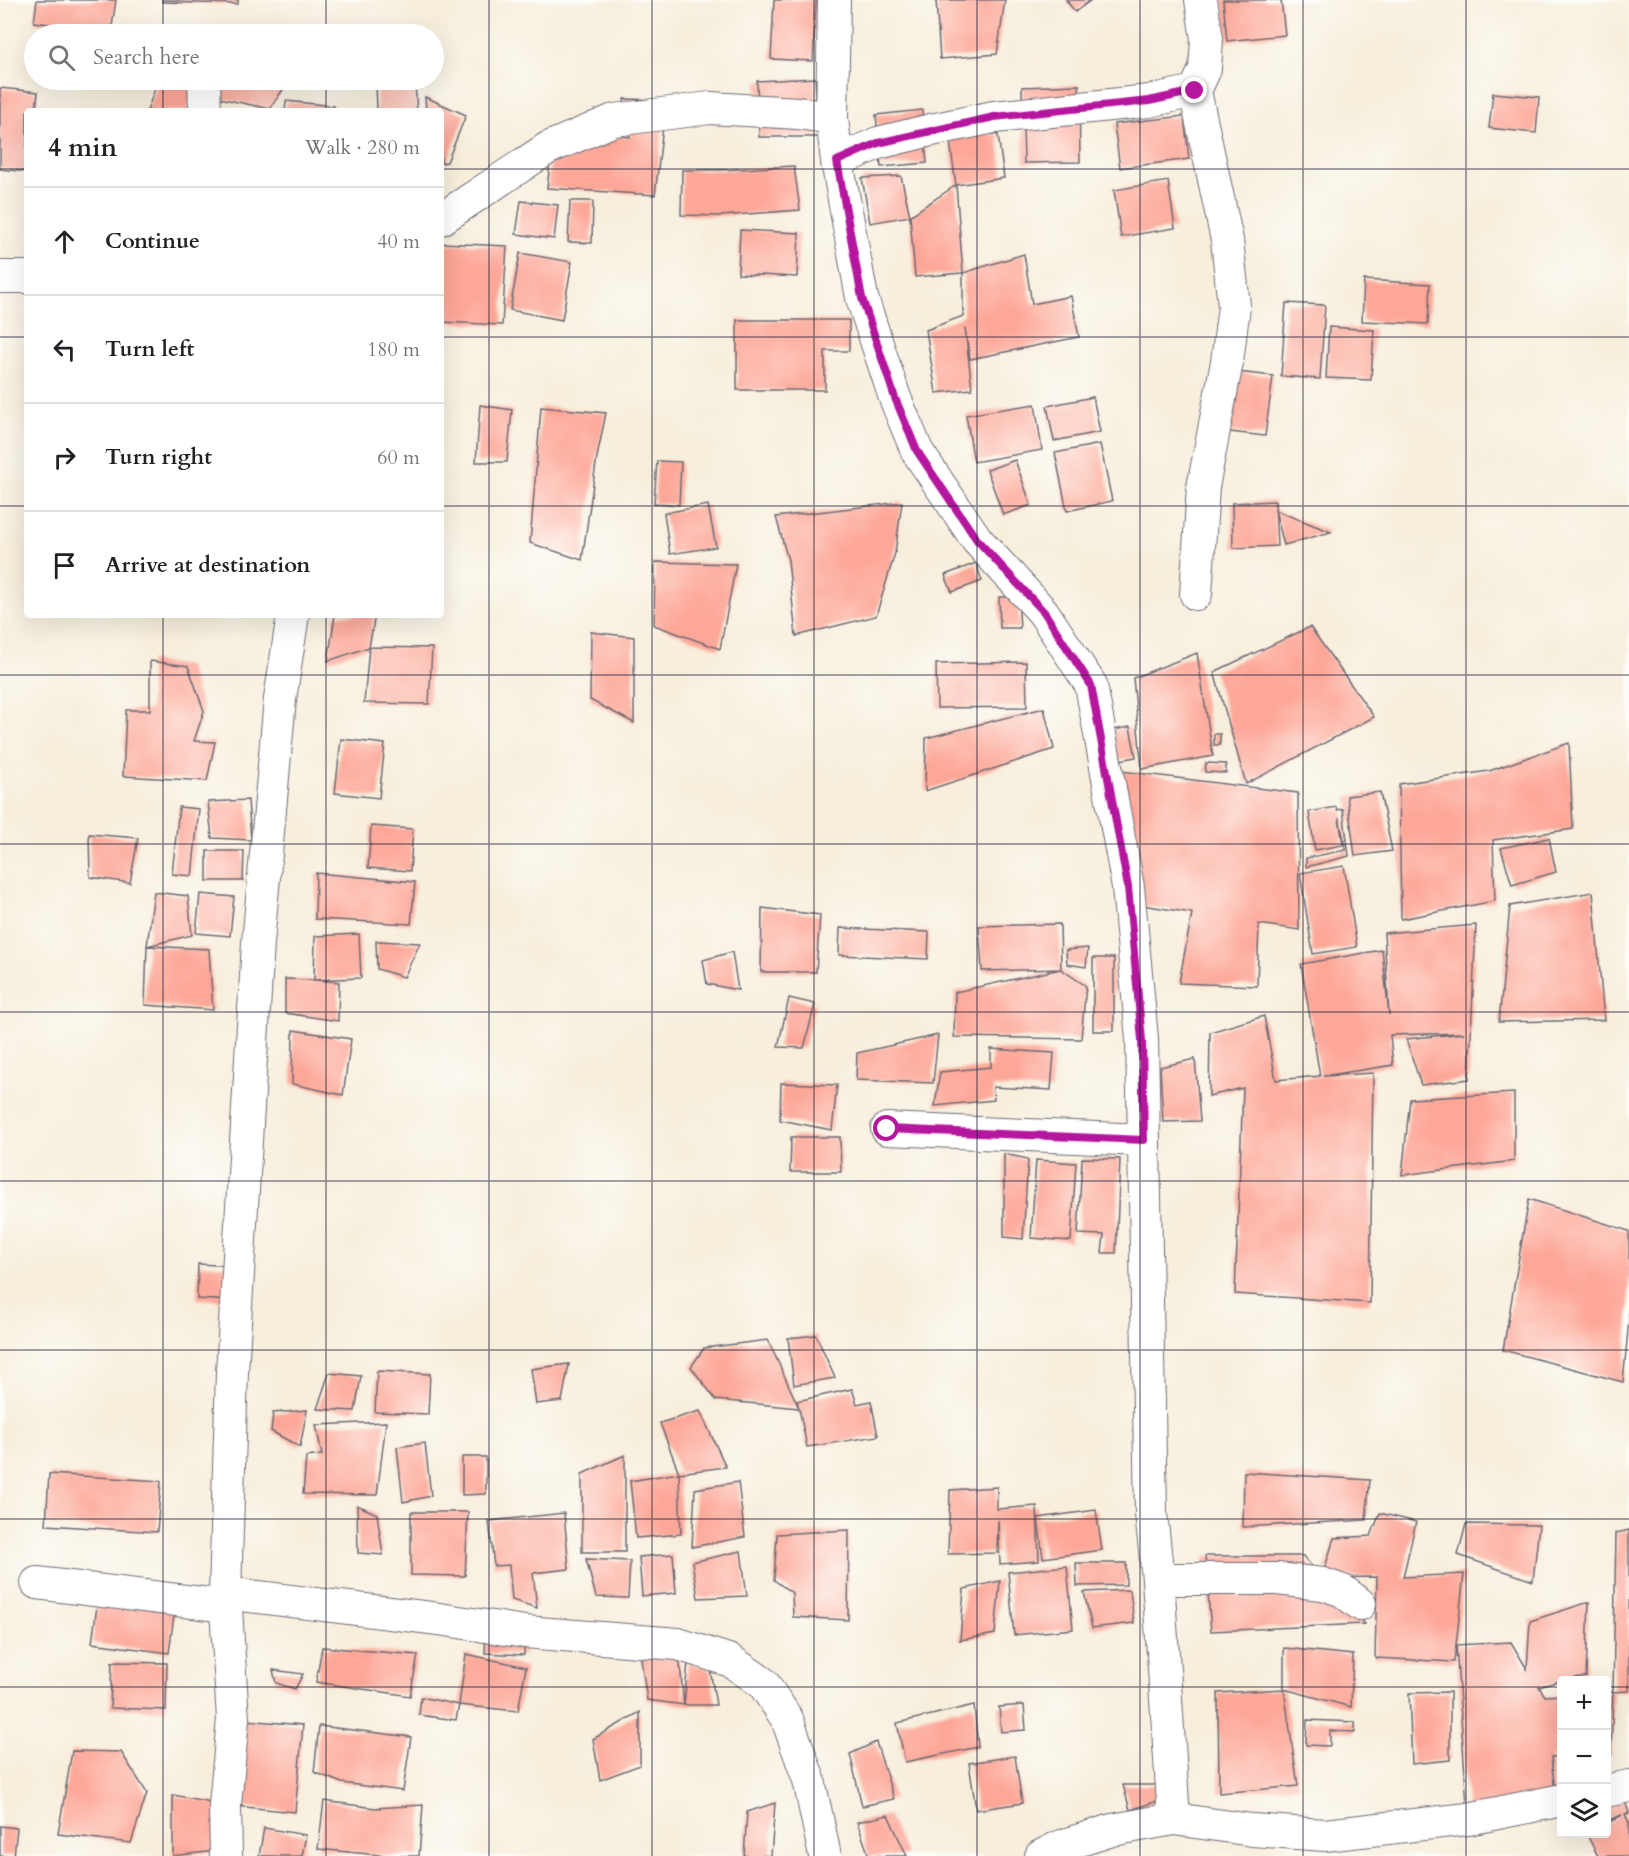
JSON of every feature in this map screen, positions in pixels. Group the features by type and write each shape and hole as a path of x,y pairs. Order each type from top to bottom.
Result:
{"street":[{"path":"834,0 832,118 837,161 862,298 895,398 917,451 977,540 1044,612 1091,685 1128,887 1142,1040 1151,1513 1158,1579 1174,1819"},
{"path":"1196,594 1203,487 1227,362 1234,306 1227,240 1195,91 1205,69 1207,39 1201,0"},
{"path":"204,90 205,108"},
{"path":"837,161 878,143 994,117 1149,101 1195,91"},
{"path":"444,217 548,148 614,120 710,108 798,113 832,118"},
{"path":"0,277 24,277"},
{"path":"226,1856 225,1805 233,1719 225,1599 232,1372 257,954 280,699 293,618"},
{"path":"887,1129 1144,1140"},
{"path":"1158,1579 1277,1579 1323,1584 1343,1591 1360,1604"},
{"path":"37,1583 439,1618 525,1632 678,1644 731,1661 764,1683 787,1719 809,1780 825,1856"},
{"path":"1611,1790 1629,1786"},
{"path":"1041,1856 1061,1846 1112,1830 1174,1819 1252,1830 1325,1834 1468,1819 1557,1801"}],"building":[{"path":"37,0 116,0 112,24 34,22"},
{"path":"162,0 238,0 238,4 162,2"},
{"path":"774,0 816,0 813,61 771,59"},
{"path":"936,0 1005,0 997,54 940,59"},
{"path":"1066,0 1091,0 1075,12"},
{"path":"1223,0 1281,0 1285,35 1227,41"},
{"path":"815,78 818,137 759,137 757,81"},
{"path":"1079,85 1080,162 1024,163 1022,87"},
{"path":"0,88 38,92 36,108 24,108 24,172 0,169"},
{"path":"154,90 194,90 188,108 148,108"},
{"path":"219,90 283,90 271,108 219,98"},
{"path":"376,90 415,90 417,108 377,108"},
{"path":"1493,93 1539,97 1536,133 1489,128"},
{"path":"425,97 466,115 447,162 444,162 444,108 426,108"},
{"path":"624,99 666,100 655,195 547,188 554,128 630,137"},
{"path":"286,101 334,106 334,108 285,108"},
{"path":"922,110 927,163 881,167 876,115"},
{"path":"1184,116 1189,159 1120,168 1114,124"},
{"path":"948,127 998,135 1004,178 956,185"},
{"path":"794,166 800,210 720,216 681,215 682,170"},
{"path":"901,176 910,216 870,223 862,178"},
{"path":"1168,181 1175,228 1121,237 1114,190"},
{"path":"956,185 963,273 915,277 910,216"},
{"path":"521,201 558,205 554,239 516,234"},
{"path":"570,201 593,201 592,243 568,242"},
{"path":"740,230 799,233 797,277 738,274"},
{"path":"444,243 507,246 502,325 444,322"},
{"path":"520,253 572,262 562,320 510,310"},
{"path":"1024,254 1032,304 1071,296 1079,337 970,359 965,328 972,389 936,393 926,330 963,316 963,273"},
{"path":"1364,280 1430,284 1428,324 1362,321"},
{"path":"1286,303 1325,305 1320,379 1281,376"},
{"path":"737,320 849,320 849,351 825,351 825,390 737,390"},
{"path":"1329,327 1374,330 1371,380 1326,378"},
{"path":"1237,372 1273,376 1265,436 1230,432"},
{"path":"1093,397 1100,432 1054,441 1047,406"},
{"path":"1035,404 1042,450 974,462 966,415"},
{"path":"480,405 512,410 507,462 476,462"},
{"path":"541,407 606,413 582,560 530,543"},
{"path":"1100,444 1112,501 1067,511 1055,453"},
{"path":"1015,460 1031,505 1003,515 987,470"},
{"path":"657,461 681,462 679,505 654,503"},
{"path":"1275,501 1277,546 1233,548 1232,503"},
{"path":"902,502 895,553 876,616 796,636 788,560 776,517"},
{"path":"708,505 716,547 670,554 664,513"},
{"path":"1275,510 1331,532 1284,545"},
{"path":"655,562 736,564 720,649 654,625"},
{"path":"976,563 982,581 952,592 945,575"},
{"path":"999,597 1018,597 1020,628 1000,628"},
{"path":"335,618 374,618 369,647 328,661"},
{"path":"1310,627 1374,717 1246,784 1214,672"},
{"path":"591,632 634,637 634,723 590,700"},
{"path":"369,647 432,648 429,704 364,703"},
{"path":"1197,653 1213,756 1142,769 1133,678"},
{"path":"150,661 188,666 204,711 194,741 215,742 207,781 123,776 126,710 150,710"},
{"path":"1026,662 1027,707 937,708 936,664"},
{"path":"1044,708 1054,749 925,791 926,738"},
{"path":"1130,727 1136,757 1115,761 1109,731"},
{"path":"1214,734 1220,734 1220,745 1214,745"},
{"path":"341,739 385,744 379,798 335,793"},
{"path":"1569,743 1573,829 1493,840 1495,901 1401,919 1399,784 1489,771"},
{"path":"1206,763 1226,764 1226,773 1205,772"},
{"path":"1121,771 1298,793 1299,930 1259,924 1257,986 1179,983 1192,913 1130,903"},
{"path":"1380,792 1392,851 1355,856 1347,796"},
{"path":"248,800 251,840 212,838 208,802"},
{"path":"179,807 199,809 192,876 172,874"},
{"path":"1336,807 1337,810 1343,809 1349,856 1306,867 1306,858 1346,850 1339,818 1343,845 1315,850 1309,812"},
{"path":"371,826 413,829 410,871 368,868"},
{"path":"89,834 138,838 130,883 90,877"},
{"path":"1549,838 1556,872 1512,885 1501,848"},
{"path":"207,851 244,851 243,881 207,881"},
{"path":"1344,866 1357,947 1313,954 1300,873"},
{"path":"316,873 415,882 411,924 315,919"},
{"path":"154,892 188,896 192,935 147,946"},
{"path":"1593,892 1604,1020 1499,1022 1510,906"},
{"path":"200,894 234,897 230,936 196,933"},
{"path":"762,908 820,915 816,972 761,972"},
{"path":"1060,924 1061,969 982,971 979,926"},
{"path":"1476,925 1469,1079 1421,1085 1406,1039 1464,1033 1390,1035 1393,1065 1323,1076 1373,1073 1370,1303 1235,1294 1243,1088 1209,1096 1210,1032 1264,1016 1276,1080 1320,1076 1301,964 1382,950 1389,1015 1384,933"},
{"path":"840,928 929,932 928,959 839,955"},
{"path":"359,934 361,978 314,980 315,936"},
{"path":"376,941 420,943 404,977 377,969"},
{"path":"147,946 209,949 213,1010 145,1005"},
{"path":"1088,948 1086,967 1067,964 1066,950"},
{"path":"732,952 738,990 707,984 703,960"},
{"path":"1093,958 1114,958 1114,1031 1093,1031"},
{"path":"1061,969 1086,986 1081,1039 954,1037 955,992"},
{"path":"285,979 339,982 338,1021 285,1013"},
{"path":"789,998 815,1004 804,1048 778,1047"},
{"path":"293,1030 351,1039 343,1095 292,1084"},
{"path":"938,1035 933,1083 856,1080 857,1053"},
{"path":"991,1049 1054,1053 1051,1090 993,1087 994,1100 935,1106 940,1072 991,1067"},
{"path":"1195,1059 1200,1121 1163,1122 1160,1067"},
{"path":"781,1083 837,1085 832,1130 780,1120"},
{"path":"1514,1093 1514,1161 1402,1175 1410,1099"},
{"path":"791,1137 840,1137 841,1172 790,1172"},
{"path":"1004,1154 1028,1159 1023,1239 1004,1237"},
{"path":"1082,1158 1120,1159 1116,1253 1102,1253 1104,1235 1078,1234"},
{"path":"1036,1160 1076,1163 1071,1241 1031,1238"},
{"path":"1529,1199 1629,1231 1629,1320 1623,1382 1503,1350"},
{"path":"198,1264 253,1267 250,1302 197,1299"},
{"path":"816,1335 835,1378 794,1385 788,1338"},
{"path":"768,1340 799,1408 716,1400 691,1367 704,1348"},
{"path":"569,1364 562,1401 536,1404 531,1369"},
{"path":"377,1371 430,1374 428,1414 375,1412"},
{"path":"329,1373 361,1376 355,1411 317,1409"},
{"path":"852,1389 857,1404 871,1401 878,1436 807,1447 797,1401"},
{"path":"307,1410 300,1447 271,1431 273,1413"},
{"path":"700,1411 726,1467 679,1473 660,1423"},
{"path":"386,1422 377,1495 303,1494 306,1457 322,1455 316,1425"},
{"path":"425,1443 431,1496 403,1502 397,1447"},
{"path":"625,1455 625,1552 582,1552 582,1474"},
{"path":"462,1457 486,1457 486,1494 462,1495"},
{"path":"1244,1472 1370,1480 1366,1520 1243,1527"},
{"path":"679,1473 681,1534 636,1538 630,1481"},
{"path":"49,1474 161,1481 157,1532 46,1525"},
{"path":"738,1482 745,1537 692,1547 695,1489"},
{"path":"997,1487 997,1509 1037,1506 1039,1561 1000,1564 998,1520 997,1553 948,1554 950,1490"},
{"path":"357,1505 377,1514 383,1555 358,1553"},
{"path":"1096,1510 1102,1550 1043,1558 1038,1518"},
{"path":"411,1512 468,1512 465,1576 411,1575"},
{"path":"564,1513 569,1569 533,1573 537,1608 512,1600 509,1565 494,1566 489,1521"},
{"path":"1380,1513 1416,1522 1403,1577 1464,1574 1454,1662 1375,1658 1377,1577 1322,1578 1334,1538 1371,1536"},
{"path":"1466,1524 1539,1525 1533,1581 1458,1555"},
{"path":"849,1530 848,1620 793,1617 792,1593 774,1580 777,1534"},
{"path":"1629,1530 1629,1691 1613,1692 1616,1533"},
{"path":"741,1551 747,1596 698,1598 692,1562"},
{"path":"673,1554 676,1593 642,1596 639,1557"},
{"path":"1205,1556 1303,1556 1364,1624 1211,1631"},
{"path":"586,1559 630,1561 628,1598 596,1597"},
{"path":"1076,1563 1126,1563 1126,1585 1077,1586"},
{"path":"1067,1566 1073,1629 1014,1635 1008,1572"},
{"path":"1000,1581 995,1634 960,1640 964,1589"},
{"path":"1130,1590 1134,1623 1092,1628 1084,1592"},
{"path":"98,1598 175,1608 169,1653 92,1643"},
{"path":"1589,1602 1586,1676 1557,1676 1557,1682 1539,1687 1545,1696 1557,1695 1557,1756 1551,1757 1556,1801 1468,1819 1456,1645 1511,1642 1527,1669 1530,1621"},
{"path":"486,1630 525,1632 524,1655 485,1653"},
{"path":"678,1644 684,1705 647,1700 641,1659"},
{"path":"322,1647 418,1655 410,1696 316,1682"},
{"path":"1284,1648 1353,1655 1351,1707 1284,1689"},
{"path":"466,1654 526,1667 518,1711 459,1705"},
{"path":"112,1662 167,1663 166,1710 110,1708"},
{"path":"688,1662 710,1669 716,1705 684,1705"},
{"path":"273,1670 303,1674 295,1689 276,1683"},
{"path":"1284,1689 1298,1786 1219,1793 1218,1693"},
{"path":"1450,1692 1450,1760 1412,1764 1409,1693"},
{"path":"1611,1692 1613,1692 1611,1755"},
{"path":"421,1697 459,1705 456,1720 419,1715"},
{"path":"974,1705 978,1747 905,1762 897,1723"},
{"path":"1024,1705 1026,1730 1001,1732 999,1707"},
{"path":"640,1712 640,1765 600,1780 593,1739"},
{"path":"233,1719 303,1725 295,1812 225,1805"},
{"path":"1307,1720 1355,1722 1355,1732 1330,1731 1330,1746 1306,1745"},
{"path":"319,1726 411,1737 403,1791 342,1783 314,1772"},
{"path":"876,1742 894,1799 862,1806 850,1754"},
{"path":"72,1751 121,1752 147,1793 131,1843 58,1834"},
{"path":"1015,1756 1022,1803 976,1810 969,1763"},
{"path":"1123,1785 1159,1785 1158,1801 1130,1810"},
{"path":"173,1795 217,1803 215,1851 173,1856"},
{"path":"1624,1798 1629,1813 1625,1814 1629,1823 1629,1856 1598,1856 1589,1838 1611,1838 1611,1821 1622,1815 1611,1819 1611,1802"},
{"path":"324,1801 375,1808 423,1805 419,1856 389,1856 318,1849"},
{"path":"775,1803 771,1856 744,1856 747,1812"},
{"path":"888,1815 907,1856 869,1856 857,1822"},
{"path":"0,1826 17,1828 14,1856 0,1856"},
{"path":"264,1828 306,1835 302,1856 259,1856"}],"route":[{"path":"887,1129 1144,1140 1142,1040 1128,887 1091,685 1044,612 977,540 917,451 895,398 862,298 837,161 878,143 994,117 1149,101 1195,91"}]}
